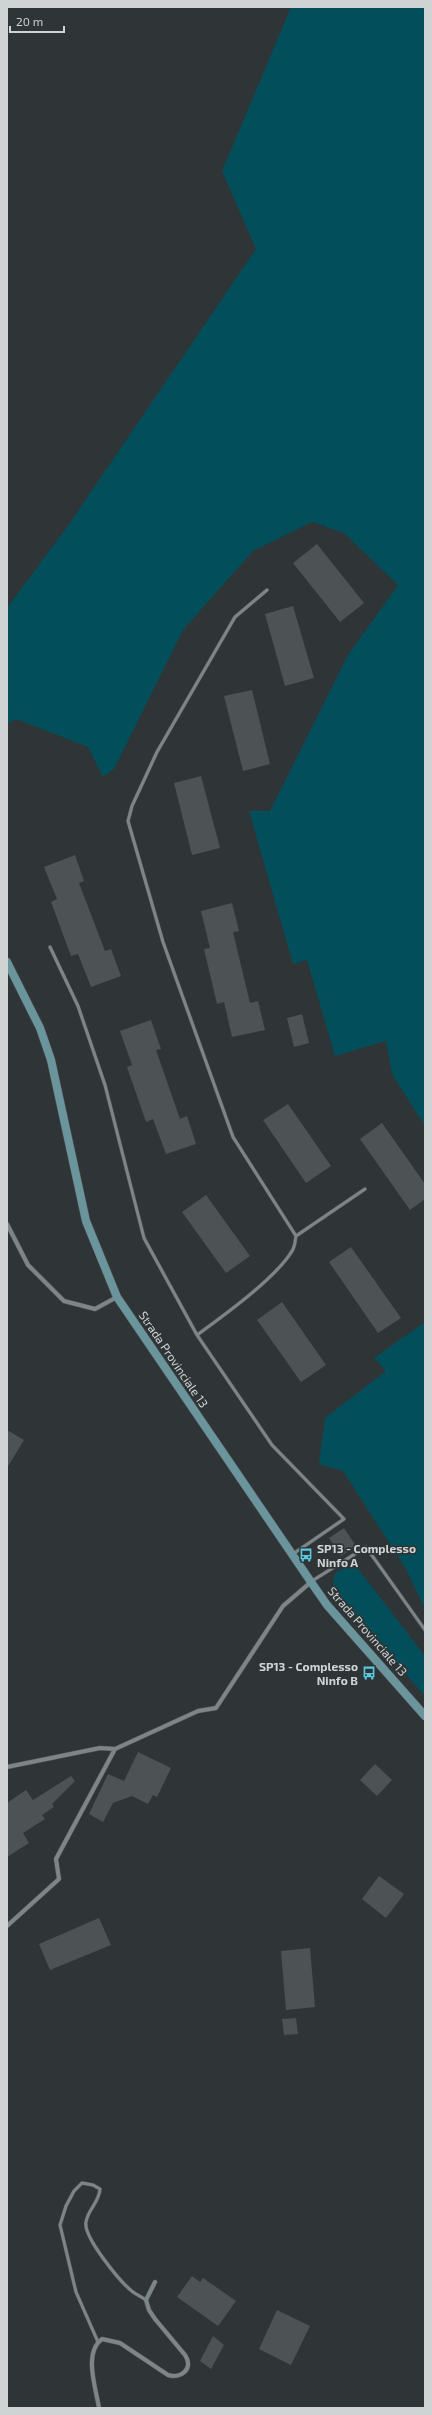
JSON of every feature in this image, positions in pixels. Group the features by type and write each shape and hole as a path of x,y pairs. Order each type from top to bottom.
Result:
{"main road":[{"name":"Strada Provinciale 13","path":"7,962 40,1028 51,1060 86,1220 117,1297 311,1582 328,1605 425,1716"}],"street":[{"path":"7,1224 28,1265 64,1301 95,1309 117,1297"},
{"path":"7,1767 100,1748 115,1749 198,1712 216,1708 283,1606 311,1582"},
{"path":"7,1926 59,1879 56,1859 115,1749"},
{"path":"100,2408 92,2359 98,2342 102,2339 113,2340 168,2375 177,2377 183,2375 187,2369 188,2360 149,2310 146,2300 155,2282"}],"lane":[{"path":"266,590 235,617 157,752 132,806 128,821 163,942 233,1137 296,1236"},
{"path":"50,947 78,1006 105,1085 144,1238 197,1335 272,1445 344,1519 292,1555"},
{"path":"197,1335 226,1314 284,1263 293,1250 296,1236 365,1189"},
{"path":"311,1582 366,1546 425,1630"},
{"path":"98,2342 76,2292 60,2225 66,2206 74,2191 82,2183 93,2184 100,2189 100,2197 89,2210 85,2224 87,2233 93,2245 132,2292 146,2300"}],"shaded area":[{"path":"291,7 425,7 425,1126 392,1074 386,1041 335,1056 307,960 293,964 249,811 270,811 348,655 398,585 344,533 312,522 253,551 183,630 114,769 103,777 88,747 16,719 7,724 7,608 67,527 256,249 222,171"},
{"path":"425,1322 425,1609 406,1569 343,1471 319,1464 325,1418 386,1371 374,1358"},
{"path":"353,1562 425,1656 425,1696 332,1590 335,1573"}],"building":[{"path":"317,544 364,603 340,622 293,563"},
{"path":"293,606 314,678 285,686 265,614"},
{"path":"252,690 270,764 243,771 224,696"},
{"path":"201,776 220,848 192,855 174,783"},
{"path":"75,855 84,881 79,883 105,951 111,949 121,976 91,987 78,954 71,956 51,902 57,899 44,867"},
{"path":"232,903 239,931 233,932 250,1003 258,1001 265,1030 232,1037 224,1002 217,1004 204,949 210,948 201,911"},
{"path":"302,1014 309,1043 294,1047 287,1018"},
{"path":"151,1020 161,1049 156,1050 180,1119 187,1116 196,1144 166,1154 153,1119 146,1122 127,1067 132,1065 120,1031"},
{"path":"288,1104 331,1166 306,1183 263,1120"},
{"path":"382,1123 425,1184 425,1199 410,1210 360,1139"},
{"path":"206,1195 250,1256 226,1273 182,1212"},
{"path":"351,1247 401,1318 378,1333 329,1262"},
{"path":"282,1302 326,1365 301,1382 257,1320"},
{"path":"7,1430 24,1440 7,1468"},
{"path":"344,1528 356,1546 341,1556 329,1538"},
{"path":"138,1752 171,1768 157,1797 153,1795 148,1804 132,1796 113,1803 103,1822 89,1814 108,1774 124,1781"},
{"path":"375,1764 392,1780 377,1796 360,1780"},
{"path":"71,1776 75,1781 52,1804 54,1807 42,1815 45,1819 23,1833 29,1843 7,1857 7,1803 26,1790 33,1800"},
{"path":"379,1876 404,1894 386,1918 362,1899"},
{"path":"99,1918 111,1945 50,1970 39,1944"},
{"path":"310,1948 315,2007 286,2010 281,1951"},
{"path":"296,2018 298,2034 284,2035 282,2019"},
{"path":"192,2276 200,2282 203,2278 236,2301 218,2326 177,2297"},
{"path":"277,2310 310,2326 291,2365 259,2349"},
{"path":"213,2336 224,2345 211,2369 200,2361"}],"place":[{"name":"SP13 - Complesso Ninfo A","path":"306,1555"},
{"name":"SP13 - Complesso Ninfo B","path":"369,1673"}]}
